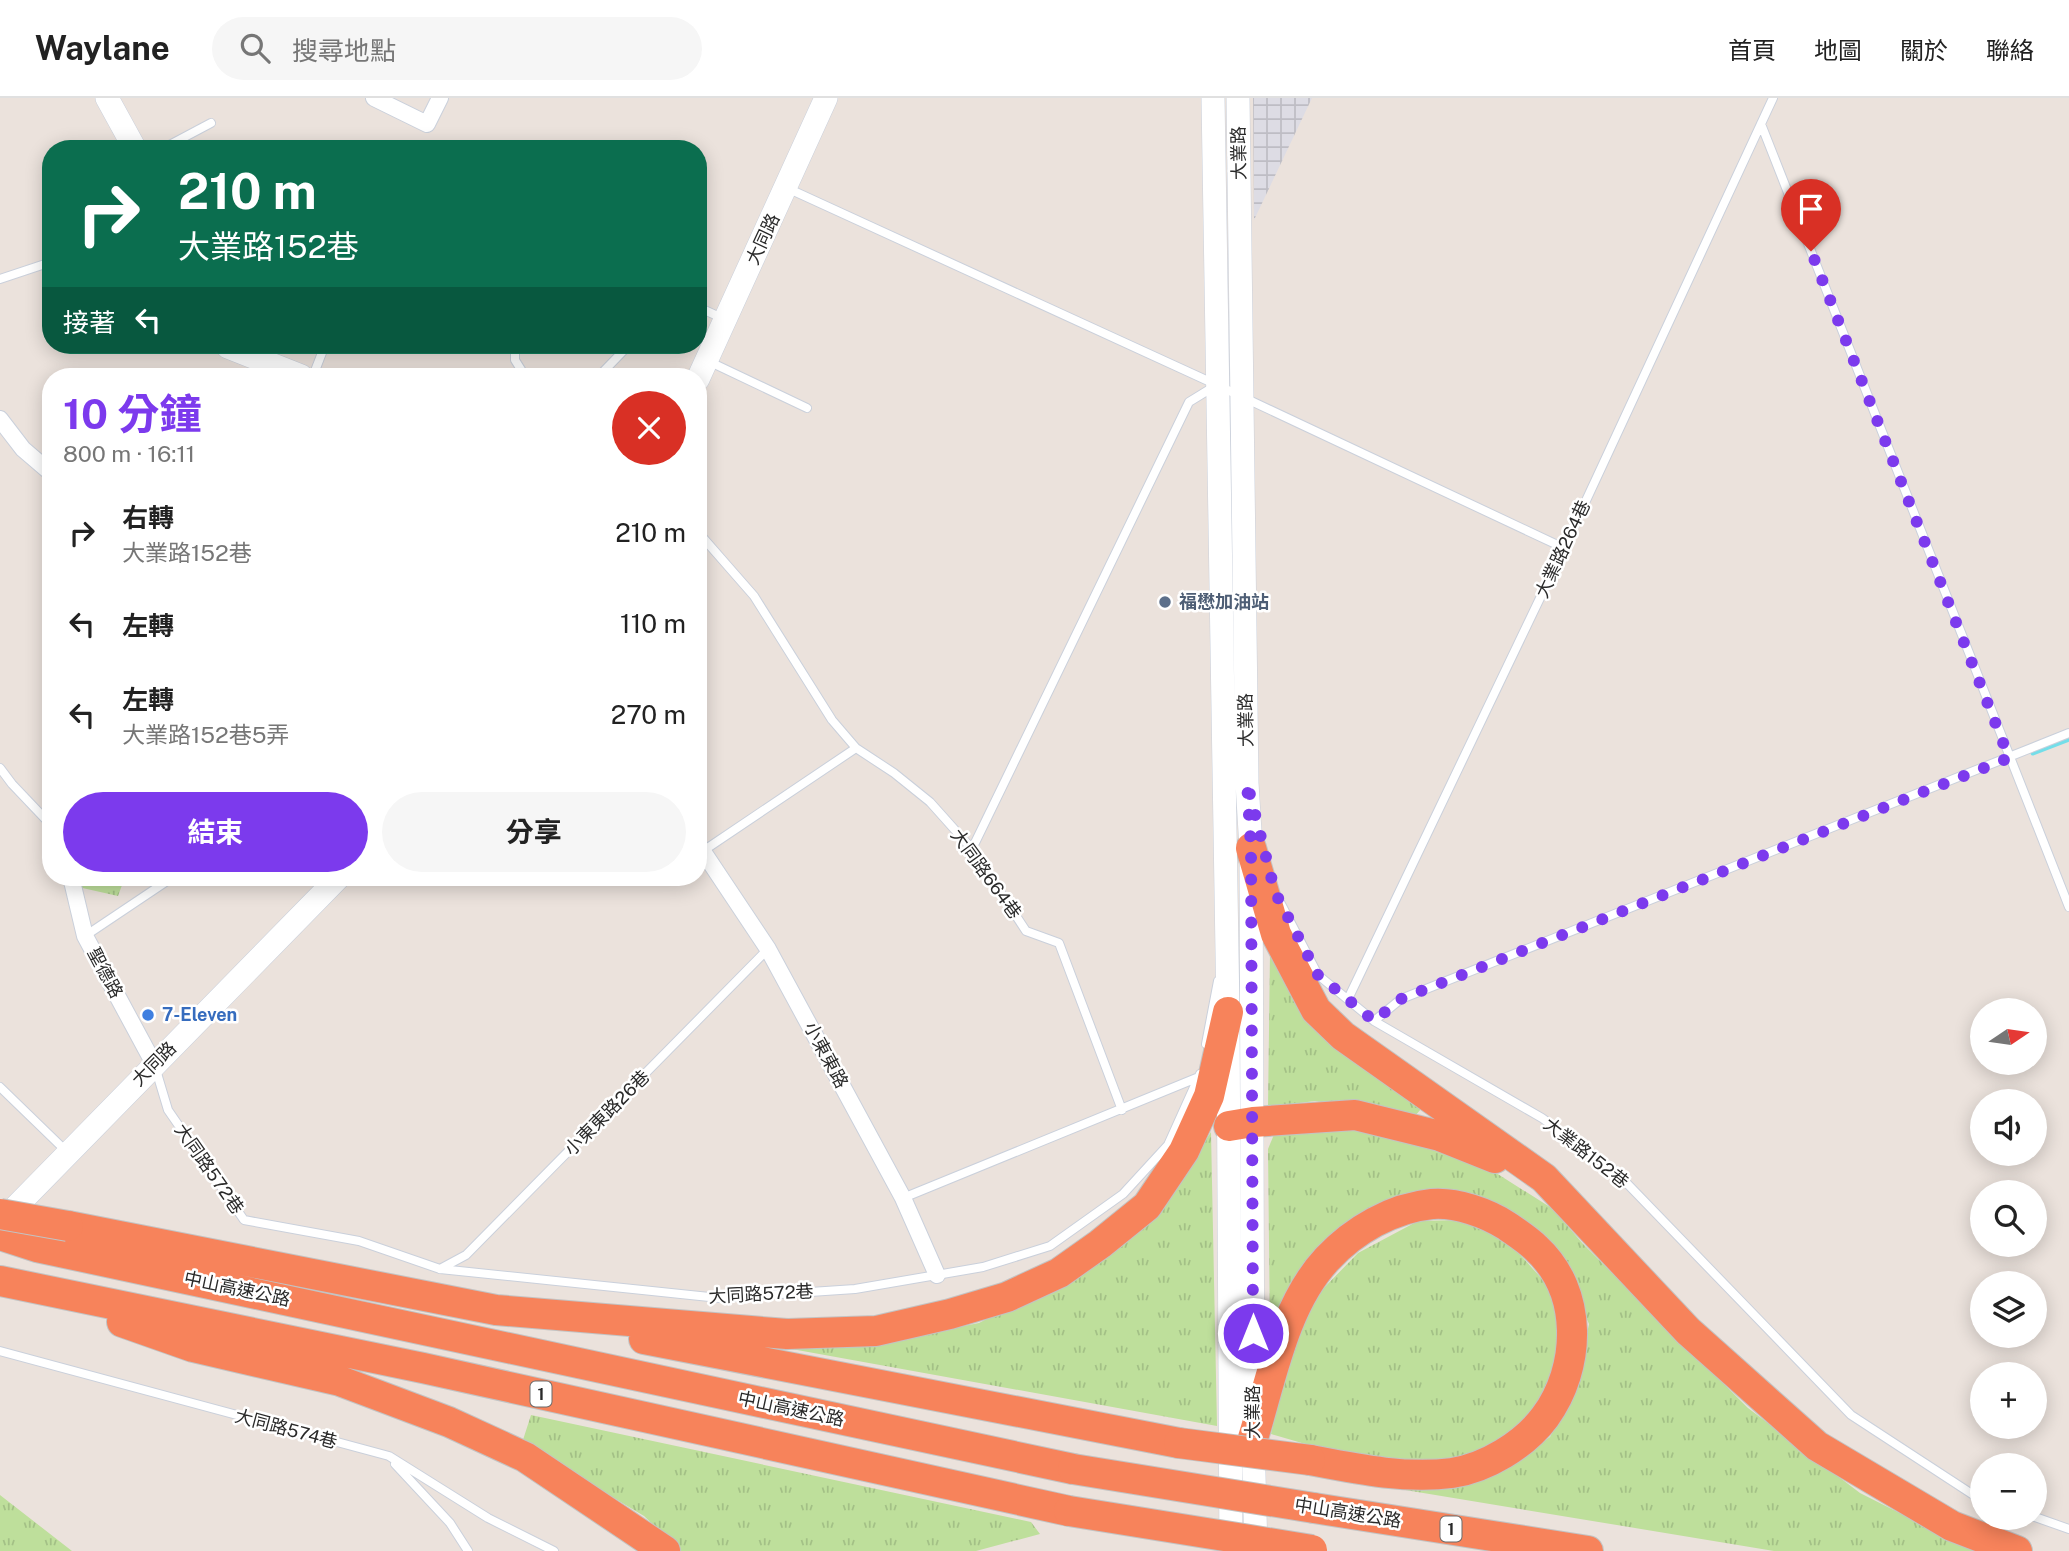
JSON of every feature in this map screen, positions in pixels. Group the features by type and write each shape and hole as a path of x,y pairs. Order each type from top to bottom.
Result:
{"highway":[{"path":"1255,840 1276,934 1316,1010 1343,1036 1544,1178 1688,1331 1817,1446 1952,1526 2017,1551"},
{"path":"496,1310 787,1334 876,1331 1007,1297 1059,1273 1147,1206 1184,1151 1209,1096 1228,1012"},
{"path":"1241,1124 1355,1115 1440,1136 1544,1178"},
{"path":"0,1214 1179,1443 1419,1475 1454,1472 1489,1460 1523,1441 1557,1400 1572,1350 1572,1325 1566,1296 1556,1272 1538,1249 1499,1221 1466,1209 1434,1204 1379,1218 1326,1259 1301,1297 1276,1353 1253,1438"},
{"name":"中山高速公路","path":"0,1234 37,1247 1073,1469 1588,1551"},
{"path":"6,1282 193,1347 340,1381 449,1422 525,1457 665,1551"},
{"name":"1","path":"6,1282 423,1368 1069,1511 1316,1550"}],"main road":[{"path":"107,98 130,140"},
{"name":"大同路","path":"703,368 826,98"},
{"name":"大業路","path":"1213,98 1228,1012 1241,1124 1256,1551"},
{"name":"大業路","path":"1231,1551 1241,1124 1255,840 1247,783 1238,98"},
{"path":"1215,207 1239,208"},
{"path":"246,354 281,368"},
{"name":"大同路","path":"0,1223 330,886"}],"street":[{"path":"374,98 427,124 440,98"},
{"path":"0,419 23,449 42,465"},
{"name":"小東東路","path":"707,857 768,949 903,1198 937,1275"},
{"name":"聖德路","path":"73,886 86,936 154,1064"}],"lane":[{"name":"大業路264巷","path":"1348,999 1564,548 1773,98"},
{"path":"179,140 211,123"},
{"path":"1761,124 2069,907"},
{"path":"787,188 1564,548"},
{"path":"0,279 42,265"},
{"path":"707,311 725,320"},
{"path":"607,368 620,354"},
{"path":"707,370 807,408"},
{"path":"972,849 1189,402 1217,385"},
{"name":"大同路664巷","path":"707,542 754,596 832,720 856,748 894,773 930,802 972,849 1026,931 1059,943 1122,1110"},
{"path":"1374,1021 1401,999 2069,733"},
{"path":"707,844 856,748"},
{"path":"0,768 42,815"},
{"path":"86,936 160,886"},
{"name":"大業路152巷","path":"1275,892 1318,975 1374,1021 1542,1118 1614,1170 1852,1415 1970,1493"},
{"path":"1204,1052 1226,939"},
{"name":"小東東路26巷","path":"440,1269 466,1255 768,949"},
{"name":"大同路572巷","path":"154,1064 168,1110 244,1220 359,1241 440,1269 719,1298 855,1289 983,1267 1050,1246 1123,1194 1168,1145 1202,1065"},
{"path":"903,1198 1199,1077"},
{"path":"0,1087 68,1153"},
{"name":"大同路574巷","path":"0,1351 388,1456 488,1518 554,1551"},
{"path":"388,1456 450,1523 468,1551"},
{"path":"2047,1521 2069,1529"}],"shaded area":[{"path":"1253,98 1312,98 1254,220"}],"green space":[{"path":"78,886 122,886 118,896"},
{"path":"1270,952 1329,1043 1421,1109 1415,1116 1315,1101 1268,1107"},
{"path":"1358,1130 1471,1157 1553,1209 1583,1244 1748,1408 1860,1493 1975,1551 1774,1551 1381,1486 1435,1488 1491,1477 1550,1437 1577,1381 1589,1324 1564,1267 1516,1221 1391,1201 1270,1336 1268,1149 1275,1132"},
{"path":"1211,1132 1217,1426 775,1346 887,1341 979,1323 1074,1273 1174,1189"},
{"path":"1463,1220 1508,1241 1550,1288 1564,1345 1549,1402 1501,1441 1447,1465 1350,1457 1271,1434 1291,1344 1317,1295 1358,1253 1418,1221"},
{"path":"531,1415 1031,1522 1040,1534 976,1551 681,1551 644,1516 522,1443"},
{"path":"0,1495 72,1551 0,1551"}],"waterway":[{"path":"2033,753 2069,739"}],"place":[{"name":"福懋加油站","path":"1165,602"},
{"name":"7-Eleven","path":"148,1015"}],"route":[{"path":"1253,1333 1251,848 1247,783 1275,892 1318,975 1374,1021 1401,999 2009,758 1811,251"}]}
